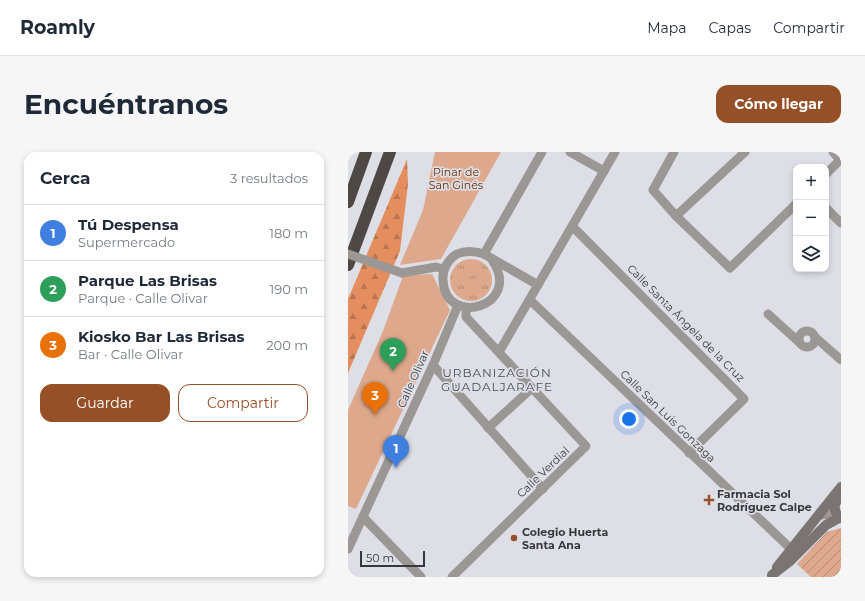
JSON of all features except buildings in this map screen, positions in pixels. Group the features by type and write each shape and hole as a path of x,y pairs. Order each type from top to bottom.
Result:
{"highway":[{"path":"348,202 366,152"},
{"path":"348,265 390,152"}],"main road":[{"path":"795,551 820,514 841,487"},
{"path":"836,515 834,504 841,495"},
{"path":"771,576 795,551 836,515 841,501"}],"street":[{"path":"484,254 542,152"},
{"path":"570,152 604,171"},
{"path":"499,352 573,227 615,152"},
{"path":"674,152 653,190 676,216 730,268 793,207"},
{"path":"676,216 745,152"},
{"path":"829,171 841,159 833,152"},
{"path":"829,211 841,223"},
{"name":"Calle Santa Ángela de la Cruz","path":"573,227 744,399 689,453"},
{"path":"492,260 497,267 500,276 496,293 491,300 484,305 475,308 462,306 446,293 443,282 444,269 449,261 457,254 470,251 484,254 492,260 538,285"},
{"path":"348,254 402,272 436,267 444,269"},
{"name":"Calle San Luis Gonzaga","path":"530,300 689,453 795,551"},
{"name":"Calle Verdial","path":"452,577 586,446 466,317 462,306"},
{"name":"Calle Olivar","path":"348,549 432,365 462,306"},
{"path":"768,314 800,343 799,338 801,333 807,331 812,332 815,337 841,360"},
{"path":"432,365 543,489"},
{"path":"488,428 532,388"},
{"path":"820,514 836,515"},
{"path":"363,517 421,577"}],"green space":[{"name":"Pinar de San Ginés","path":"435,152 501,152 441,259 400,265 423,210"},
{"path":"407,159 408,184 400,251 348,373 348,299"},
{"path":"467,259 475,259 483,262 489,268 492,280 489,292 483,298 475,301 467,301 459,298 453,292 450,284 450,276 453,268 459,262"},
{"path":"432,274 450,310 356,509 348,506 348,410 383,331 403,276"},
{"path":"841,528 841,577 811,577 797,564 827,532"}],"place":[{"name":"Parque Las Brisas","path":"393,371"},
{"name":"Kiosko Bar Las Brisas","path":"375,415"},
{"name":"Tú Despensa","path":"396,468"},
{"name":"Farmacia Sol Rodríguez Calpe","path":"709,500"},
{"name":"Colegio Huerta Santa Ana","path":"514,538"}],"district":[{"name":"URBANIZACIÓN GUADALJARAFE","path":"497,379"}]}
